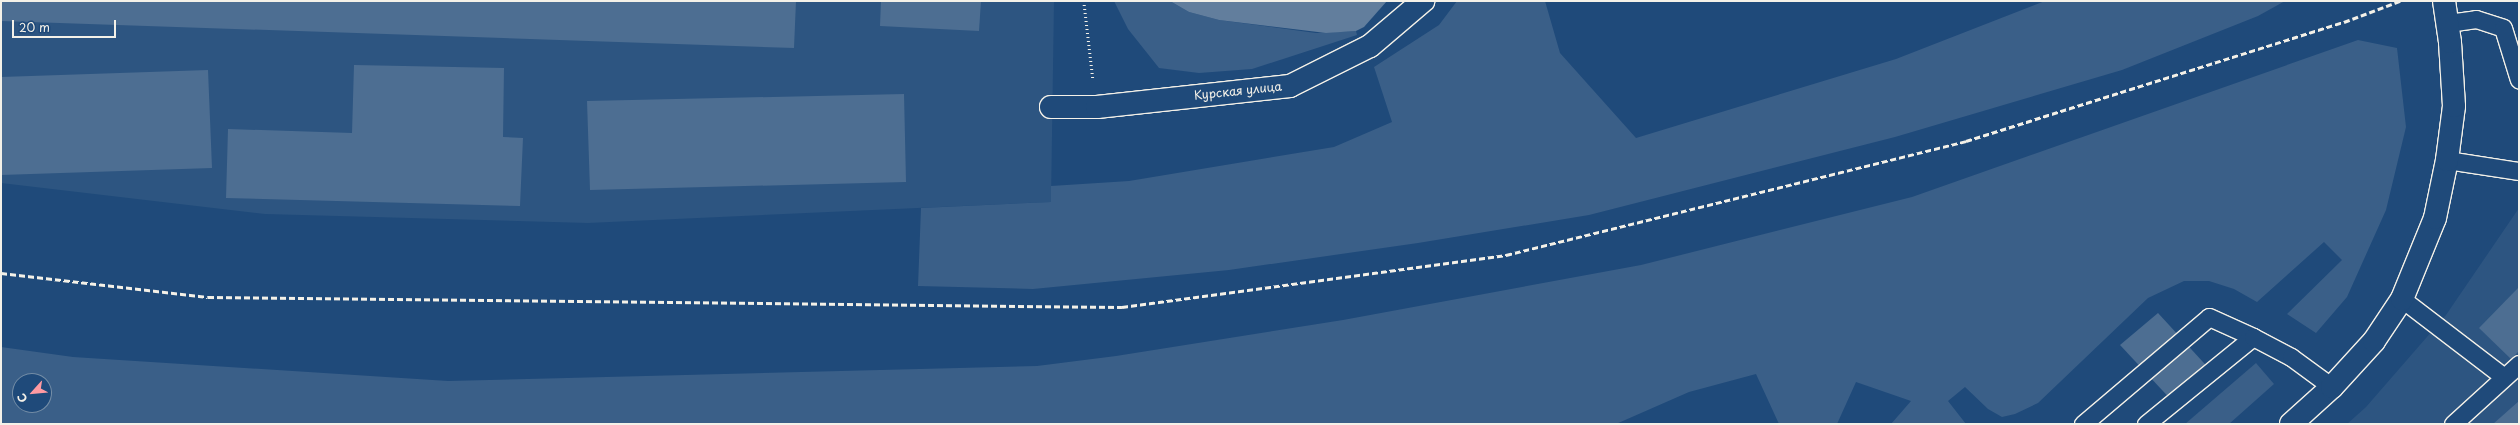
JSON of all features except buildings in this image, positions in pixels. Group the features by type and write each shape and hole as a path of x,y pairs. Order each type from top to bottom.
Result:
{"main road":[{"name":"Курская улица","path":"1051,106 1096,107 1290,86 1370,46 1423,1"},
{"path":"2291,424 2332,387 2374,341 2402,299 2435,218 2447,160 2454,106 2448,23 2444,1"}],"lane":[{"path":"2448,23 2476,19 2503,28 2519,80"},
{"path":"2447,160 2519,171"},
{"path":"2402,299 2504,377"},
{"path":"2083,424 2209,317 2253,337 2291,357 2332,387"},
{"path":"2146,424 2253,337"},
{"path":"2453,424 2519,364"}],"path":[{"path":"1084,1 1096,107"}],"shaded area":[{"path":"1,1 1054,1 1051,202 588,223 265,214 1,183"},
{"path":"1114,1 1170,1 1189,12 1219,20 1316,33 1356,31 1357,35 1252,69 1199,73 1159,68 1128,29"},
{"path":"1170,1 1387,1 1364,27 1356,31 1326,33 1219,20 1189,12"},
{"path":"1457,1 1545,1 1560,53 1636,138 1896,59 2045,1 2285,1 2258,16 2122,70 1895,137 1589,215 1418,243 1229,270 1033,289 918,286 921,208 1051,202 1051,186 1129,181 1334,147 1392,122 1374,67 1439,25"},
{"path":"2358,40 2397,48 2406,127 2386,210 2347,297 2316,333 2287,314 2342,260 2324,242 2257,302 2234,289 2209,281 2184,281 2148,298 2038,403 2015,414 2002,417 1988,409 1965,387 1948,401 1966,424 1891,424 1911,401 1856,382 1837,424 1779,424 1756,374 1689,392 1616,424 1,424 1,347 73,357 448,381 1037,366 1116,356 1343,320 1641,265 1912,197"},
{"path":"2519,208 2519,424 2347,424 2366,407 2446,315"},
{"path":"2256,363 2274,384 2229,424 2185,424"}],"railway":[{"path":"1,273 208,297 1122,307 1506,255 1966,141 2344,22 2400,1"}]}
